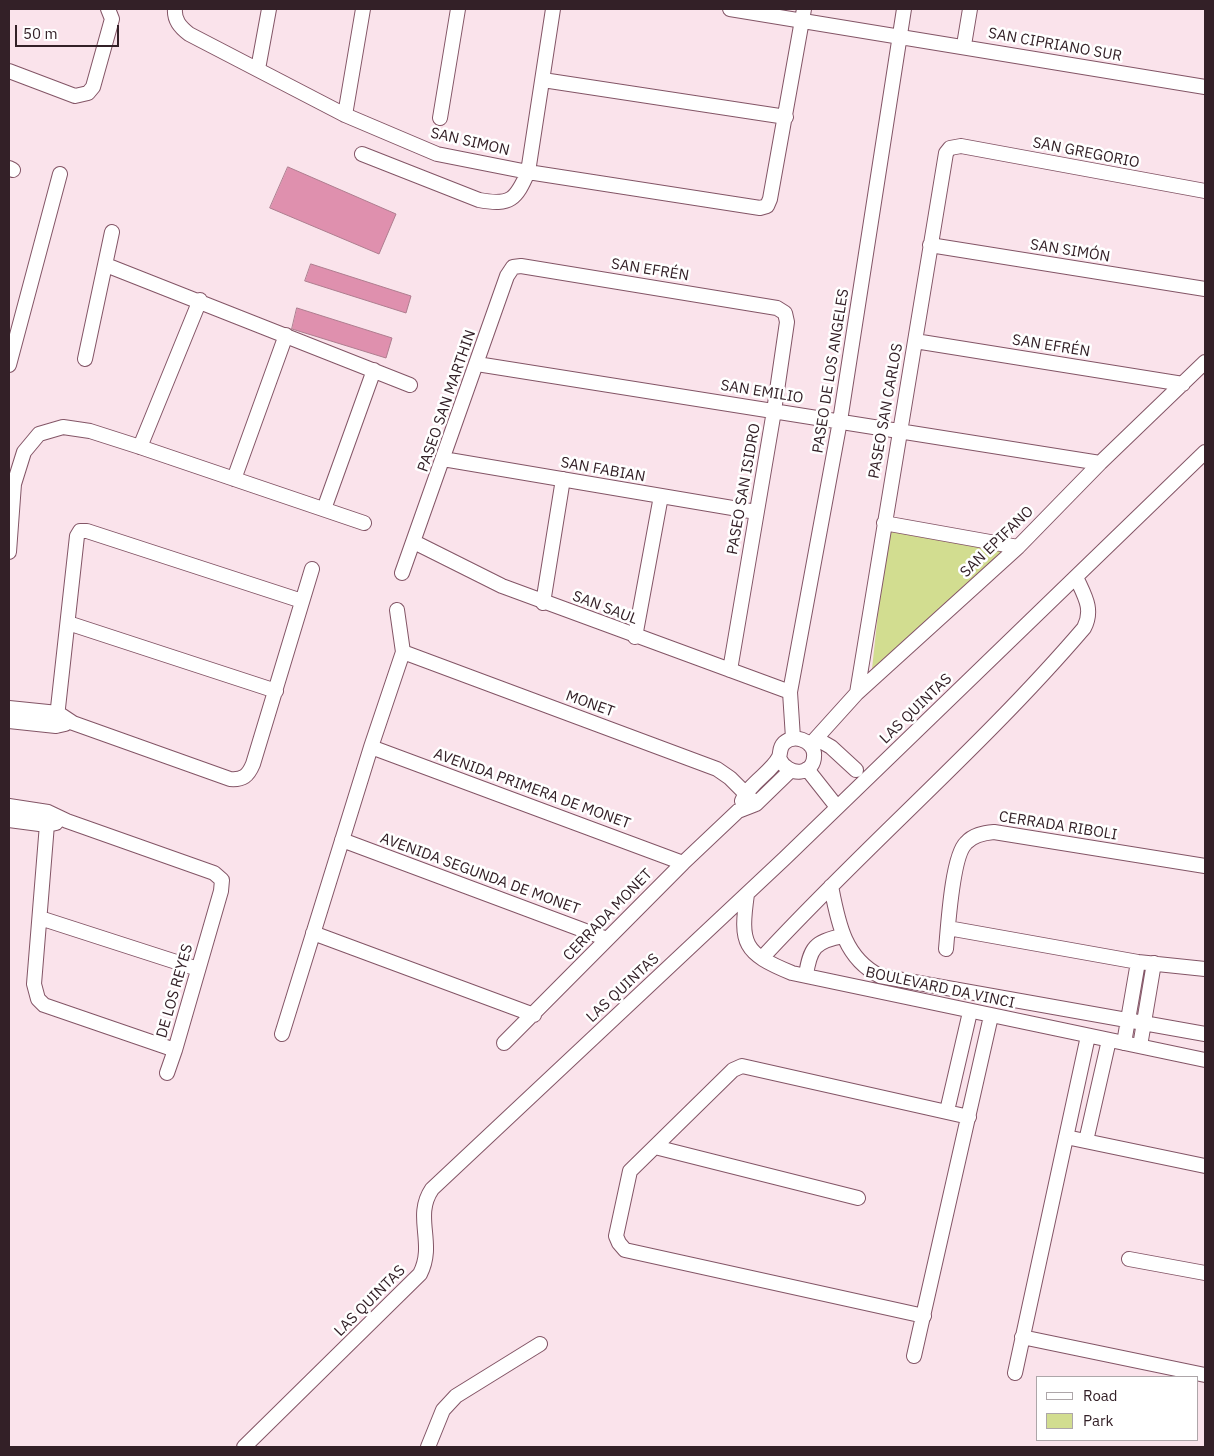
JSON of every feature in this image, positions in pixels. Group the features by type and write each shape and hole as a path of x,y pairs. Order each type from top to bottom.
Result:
{"street":[{"path":"9,71 75,96 88,93 93,87 112,19 108,9"},
{"name":"SAN SIMON","path":"176,9 175,15 180,27 189,34 345,115 437,154 528,172 760,208 768,206 786,116"},
{"path":"258,69 269,9"},
{"path":"345,115 363,9"},
{"path":"440,118 458,9"},
{"path":"362,154 479,200 492,203 512,200 518,193 528,172 553,9"},
{"name":"SAN CIPRIANO SUR","path":"730,9 803,14 900,35 1205,87"},
{"name":"PASEO DE LOS ANGELES","path":"793,738 790,692 840,421 904,9"},
{"path":"964,46 970,9"},
{"path":"543,80 786,116 803,14"},
{"name":"SAN GREGORIO","path":"961,146 1205,191"},
{"name":"PASEO SAN CARLOS","path":"857,693 946,153 950,148 961,146"},
{"path":"9,365 60,174"},
{"path":"85,359 112,232"},
{"name":"SAN SIMÓN","path":"930,245 1205,289"},
{"path":"106,265 200,300 410,385"},
{"name":"SAN EFRÉN","path":"510,271 517,266 521,266 777,308 785,313"},
{"name":"PASEO SAN MARTHIN","path":"402,573 510,271"},
{"path":"140,446 200,300"},
{"name":"PASEO SAN ISIDRO","path":"730,670 774,411 786,322 785,313"},
{"path":"234,479 286,335"},
{"name":"SAN EFRÉN","path":"915,341 1183,384"},
{"name":"SAN EPIFANO","path":"814,742 857,693 1018,547 1100,462 1205,362"},
{"name":"SAN EMILIO","path":"477,364 1100,462"},
{"path":"324,509 374,370"},
{"path":"9,552 11,483 24,452 39,434 63,427 90,431 140,446 364,523"},
{"name":"LAS QUINTAS","path":"244,1447 420,1274 428,1252 424,1224 425,1202 432,1189 747,894 1205,452"},
{"name":"SAN FABIAN","path":"443,459 756,512"},
{"path":"543,603 562,479"},
{"path":"635,637 661,496"},
{"path":"884,523 1018,547"},
{"path":"57,720 77,536 80,531 84,530 302,601"},
{"name":"SAN SAUL","path":"414,542 473,573 543,603 790,692"},
{"path":"9,708 73,723 230,779 244,778 249,773 276,691 312,568"},
{"path":"758,954 831,886 973,746 1084,628 1089,618 1089,608 1076,577"},
{"path":"282,1034 371,747 403,652 397,610"},
{"path":"68,623 276,691"},
{"name":"MONET","path":"403,652 716,769 756,804"},
{"path":"9,721 57,720"},
{"path":"814,742 812,762 807,770 798,773 789,772 782,766 779,758 780,749 785,742 793,738 802,739 814,742 831,747 856,770"},
{"name":"AVENIDA PRIMERA DE MONET","path":"371,747 683,863"},
{"path":"738,811 745,793 779,758"},
{"path":"807,770 837,807"},
{"path":"738,811 756,804 789,772"},
{"path":"9,806 48,819"},
{"name":"CERRADA MONET","path":"504,1043 534,1015 683,863 738,811"},
{"path":"9,820 48,819"},
{"name":"DE LOS REYES","path":"48,819 66,821 214,873 222,880 221,891 175,1050 44,1005 34,992 48,819"},
{"name":"CERRADA RIBOLI","path":"946,949 960,852 965,844 982,833 994,832 1205,866"},
{"name":"AVENIDA SEGUNDA DE MONET","path":"342,840 608,939"},
{"path":"831,886 842,936 850,951 864,966"},
{"path":"747,894 744,918 745,937 758,954 792,973 853,986"},
{"path":"40,918 198,969"},
{"path":"948,928 1138,962 1205,969"},
{"path":"313,933 534,1015"},
{"path":"806,975 814,948 824,941 842,936"},
{"path":"1124,1044 1138,962"},
{"path":"1140,1046 1154,963"},
{"name":"BOULEVARD DA VINCI","path":"1205,1034 1128,1022 889,978 864,966 853,986 1205,1060"},
{"path":"947,1111 970,1012"},
{"path":"914,1356 991,1016"},
{"path":"1015,1373 1088,1036"},
{"path":"1086,1140 1109,1040"},
{"path":"167,1073 175,1050"},
{"path":"924,1316 625,1250 616,1236 628,1175 734,1070 742,1066 969,1117"},
{"path":"1066,1136 1205,1166"},
{"path":"655,1147 858,1198"},
{"path":"1129,1259 1205,1273"},
{"path":"1022,1337 1205,1374"},
{"path":"428,1447 443,1410 456,1396 540,1344"}],"green space":[{"path":"887,529 1008,552 874,675 872,669"}],"building":[{"path":"288,167 396,214 379,254 270,208"},
{"path":"311,264 411,296 406,313 305,281"},
{"path":"297,308 392,338 386,358 292,329"}]}
